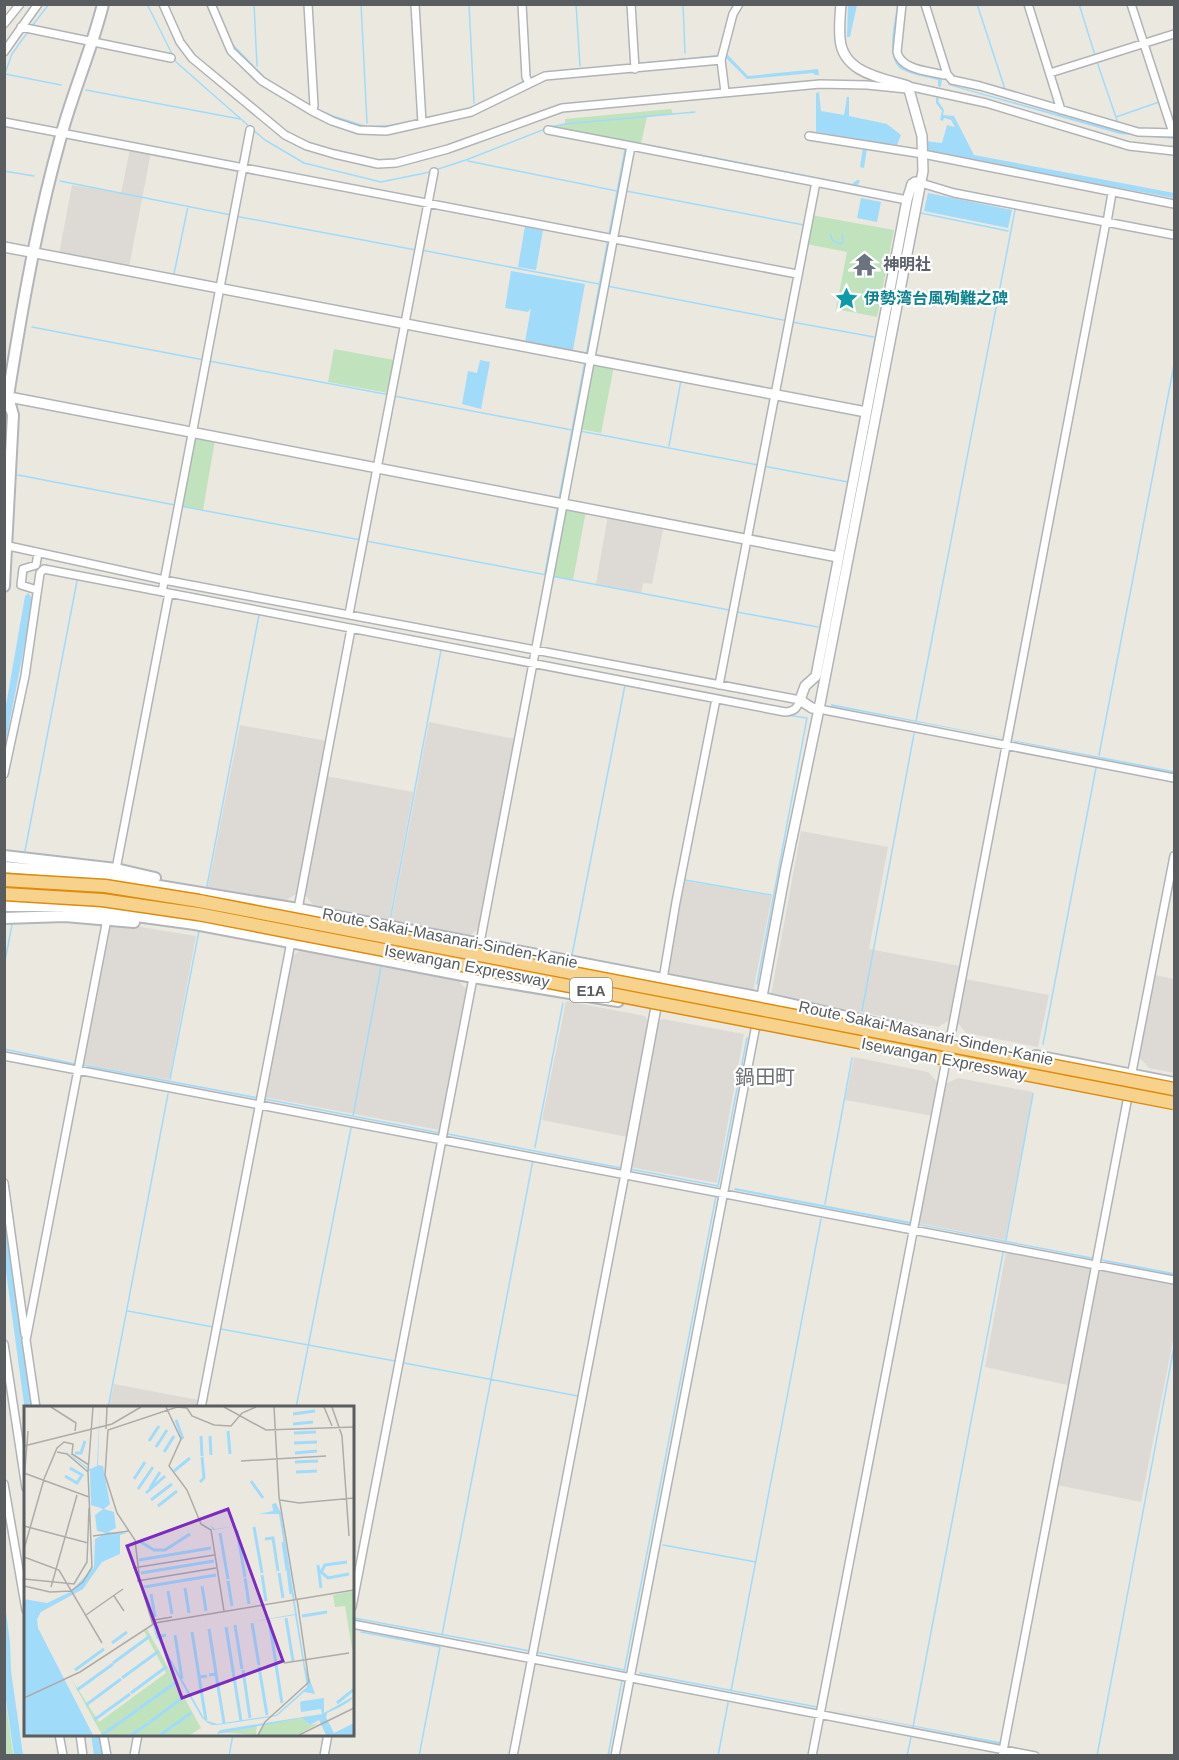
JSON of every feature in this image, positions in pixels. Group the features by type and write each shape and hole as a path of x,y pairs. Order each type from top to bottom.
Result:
{"highway":[{"name":"Isewangan Expressway","path":"4,880 105,886 188,899 1174,1089"},
{"name":"Isewangan Expressway","path":"4,894 102,900 198,914 1174,1103"}],"main road":[{"path":"4,586 13,415 6,400 33,252 62,132 93,42 103,4"},
{"path":"4,856 116,869 158,878 201,891"},
{"name":"Route Sakai-Masanari-Sinden-Kanie","path":"4,867 65,871 201,891 762,998 950,1040 1174,1083"},
{"name":"Route Sakai-Masanari-Sinden-Kanie","path":"4,906 63,906 195,924 473,977 756,1025 1174,1108"},
{"path":"4,918 64,916 150,924 195,924"}],"street":[{"path":"4,24 20,4"},
{"path":"4,52 38,4"},
{"path":"163,4 180,42 192,58 285,135 325,152 378,164 396,163 448,149 562,108 820,84 909,88 986,103 1129,146 1174,151"},
{"path":"211,4 231,51 262,81 332,121 360,130 386,131 422,121 471,112 528,80 545,76 722,58"},
{"path":"308,4 313,109"},
{"path":"415,4 422,121"},
{"path":"522,4 528,80"},
{"path":"631,4 635,66"},
{"path":"841,4 842,49 853,64 862,72 909,88"},
{"path":"902,4 898,58 906,65 947,74"},
{"path":"925,4 947,74 952,80 1138,132 1174,133 1131,4"},
{"path":"1028,4 1061,110"},
{"path":"725,92 722,58 733,14 738,5"},
{"path":"21,27 171,58"},
{"path":"1050,73 1174,34"},
{"path":"615,1755 626,1677 762,998 921,183 922,136 909,88"},
{"path":"4,122 797,274"},
{"path":"116,869 165,593 164,580 250,130"},
{"path":"548,130 907,200"},
{"path":"809,136 865,146 923,152 1112,193 1174,204"},
{"path":"354,1597 534,663 560,502 577,431 588,357 605,285 611,237 628,146"},
{"path":"349,614 434,172"},
{"path":"719,685 816,182"},
{"path":"4,774 25,676 40,573 44,569 716,699 785,712 793,711 797,708 806,686 816,676 907,200 912,184 921,183 954,193 1174,235"},
{"path":"950,1040 1112,193"},
{"path":"7,247 866,412"},
{"path":"6,400 560,502 838,557"},
{"path":"6,545 164,580 800,700 812,708 1174,778"},
{"path":"37,590 21,585 21,576 23,569 36,565 38,553"},
{"path":"298,909 351,629"},
{"path":"663,979 716,699"},
{"path":"1002,1752 1174,856"},
{"path":"26,1340 107,919"},
{"path":"201,1406 291,942"},
{"path":"513,1755 656,1007"},
{"path":"4,1056 913,1230 1097,1260 1174,1280"},
{"path":"812,1755 946,1061"},
{"path":"4,1183 36,1406"},
{"path":"4,1344 24,1475"},
{"path":"4,1484 24,1599"},
{"path":"354,1624 820,1714 1002,1752 1035,1755"},
{"path":"59,1736 63,1755"},
{"path":"80,1736 83,1755"},
{"path":"103,1736 107,1755"},
{"path":"134,1755 138,1736"},
{"path":"324,1755 328,1736"}],"shaded area":[{"path":"130,149 151,152 129,267 59,254 72,185 121,193"},
{"path":"608,515 662,525 663,530 652,584 643,583 641,593 596,584"},
{"path":"429,722 515,739 480,928 469,936 391,922"},
{"path":"240,725 327,741 299,892 285,901 208,887"},
{"path":"326,776 413,792 389,921 315,907 303,893"},
{"path":"801,831 888,847 869,949 960,966 950,1020 938,1027 771,995"},
{"path":"685,881 772,896 753,991 667,976"},
{"path":"110,922 196,936 169,1080 83,1064"},
{"path":"303,949 455,977 466,989 439,1130 264,1097 293,955"},
{"path":"1155,975 1174,979 1174,1073 1149,1068 1139,1057"},
{"path":"965,979 1049,995 1038,1047 966,1033 957,1022"},
{"path":"566,1001 645,1016 648,1022 627,1137 542,1120"},
{"path":"663,1019 744,1034 717,1183 629,1167 657,1021"},
{"path":"854,1057 928,1072 939,1084 933,1116 845,1100"},
{"path":"958,1078 1033,1092 1005,1240 918,1223 945,1084"},
{"path":"1006,1252 1174,1285 1174,1336 1141,1502 1057,1485 1076,1387 985,1367"},
{"path":"114,1384 199,1400 198,1406 109,1406"}],"green space":[{"path":"671,109 673,114 647,117 641,143 627,140 626,143 547,128 565,124 565,119"},
{"name":"神明社","path":"811,215 894,230 877,317 836,309 847,252 806,244"},
{"path":"334,349 394,360 388,393 328,382"},
{"path":"592,362 614,366 601,433 580,429"},
{"path":"196,436 215,440 203,510 180,506"},
{"path":"564,507 586,511 573,580 551,576"},
{"path":"5,1696 13,1755 5,1755"}],"water":[{"path":"214,5 216,5 232,43 266,78 311,106 367,126 389,125 471,108 530,77 547,72 727,54 748,76 818,69 819,75 813,73 747,79 726,58 547,75 480,107 389,128 361,128 314,110 264,79 231,46"},
{"path":"848,5 857,5 850,37 847,37"},
{"path":"897,5 900,5 895,36 897,60 901,65 910,69 942,78 941,87 938,86 938,80 909,73 896,64 893,57 892,39"},
{"path":"948,84 1123,132 1174,136 1174,139 1120,134"},
{"path":"819,92 821,111 844,115 847,97 849,97 849,116 887,124 901,135 897,145 868,142 864,168 860,167 864,140 816,132 816,93"},
{"path":"936,97 939,98 938,101 944,110 943,115 954,116 974,155 1174,193 1174,198 950,157 923,148 925,141 942,143 947,125 955,127 951,120 944,118 943,121 940,120 942,111 936,103"},
{"path":"626,140 852,184 860,180 857,188 629,144 546,575 544,574"},
{"path":"928,193 1012,210 1008,228 924,211"},
{"path":"861,198 881,202 877,222 857,218"},
{"path":"525,226 543,230 536,270 518,267"},
{"path":"511,271 585,284 573,350 525,342 531,308 528,312 505,308"},
{"path":"480,360 490,362 481,409 462,404 468,371 477,373"},
{"path":"28,593 32,598 5,745 5,711 25,596"},
{"path":"831,704 1004,738 831,706"},
{"path":"1012,741 1174,771 1174,773"},
{"path":"735,1188 911,1222 910,1224 734,1190"},
{"path":"4,1205 33,1406 24,1406 5,1264"},
{"path":"919,1225 1174,1273 1174,1275"},
{"path":"5,1604 11,1671 23,1755 14,1755 5,1694"},
{"path":"827,1709 1000,1742 1000,1744"},
{"path":"91,1736 99,1736 103,1755 94,1755"}],"waterway":[{"path":"32,26 49,4"},
{"path":"147,4 176,62 250,127"},
{"path":"254,4 257,66"},
{"path":"361,4 367,123"},
{"path":"469,4 474,103"},
{"path":"576,4 580,66"},
{"path":"683,4 685,53"},
{"path":"977,4 1005,89"},
{"path":"1079,4 1095,55"},
{"path":"4,76 12,54 27,33"},
{"path":"1097,62 1118,123"},
{"path":"5,74 61,85"},
{"path":"86,90 240,119"},
{"path":"1116,117 1159,102"},
{"path":"550,127 695,112"},
{"path":"435,170 545,129"},
{"path":"253,130 265,140 304,163 381,182 430,172"},
{"path":"468,161 617,191"},
{"path":"4,171 34,176"},
{"path":"60,181 231,215"},
{"path":"626,191 804,225"},
{"path":"174,274 188,206"},
{"path":"916,721 1015,210"},
{"path":"921,213 1008,231"},
{"path":"235,216 416,250"},
{"path":"830,234 833,241 841,244 842,234"},
{"path":"421,250 599,284"},
{"path":"607,286 788,321"},
{"path":"792,322 874,337"},
{"path":"32,327 204,360"},
{"path":"209,361 390,395"},
{"path":"1099,755 1174,365"},
{"path":"669,446 681,380"},
{"path":"394,396 572,430"},
{"path":"580,431 758,465"},
{"path":"763,466 848,482"},
{"path":"18,475 175,505"},
{"path":"180,506 361,540"},
{"path":"366,541 547,575"},
{"path":"551,576 729,610"},
{"path":"25,851 77,581"},
{"path":"737,612 818,627"},
{"path":"207,886 259,615"},
{"path":"390,921 441,650"},
{"path":"572,955 625,685"},
{"path":"757,984 807,718 787,715"},
{"path":"862,1011 914,734"},
{"path":"1043,1044 1096,768"},
{"path":"685,880 771,895"},
{"path":"4,966 12,925"},
{"path":"170,1079 199,931"},
{"path":"353,1116 381,967"},
{"path":"535,1147 563,1003"},
{"path":"630,1169 718,1186 747,1038"},
{"path":"4,1049 75,1064"},
{"path":"825,1204 852,1058"},
{"path":"83,1065 258,1098"},
{"path":"108,1406 168,1094"},
{"path":"1006,1240 1033,1094"},
{"path":"265,1099 440,1133"},
{"path":"296,1406 351,1128"},
{"path":"448,1134 621,1168"},
{"path":"442,1635 533,1160"},
{"path":"624,1672 716,1196"},
{"path":"731,1691 821,1219"},
{"path":"913,1727 1003,1253"},
{"path":"128,1311 213,1327"},
{"path":"221,1329 395,1361"},
{"path":"1097,1756 1174,1347"},
{"path":"404,1363 578,1396"},
{"path":"663,1545 756,1562"},
{"path":"354,1618 530,1651"},
{"path":"361,1632 440,1647 419,1756"},
{"path":"536,1652 624,1670"},
{"path":"640,1673 817,1707"},
{"path":"608,1756 622,1680"},
{"path":"718,1756 728,1703"},
{"path":"229,1756 233,1736"},
{"path":"907,1756 911,1737"}],"place":[{"name":"神明社","path":"865,264"},
{"name":"伊勢湾台風殉難之碑","path":"846,298"}],"district":[{"name":"鍋田町","path":"765,1077"}]}
